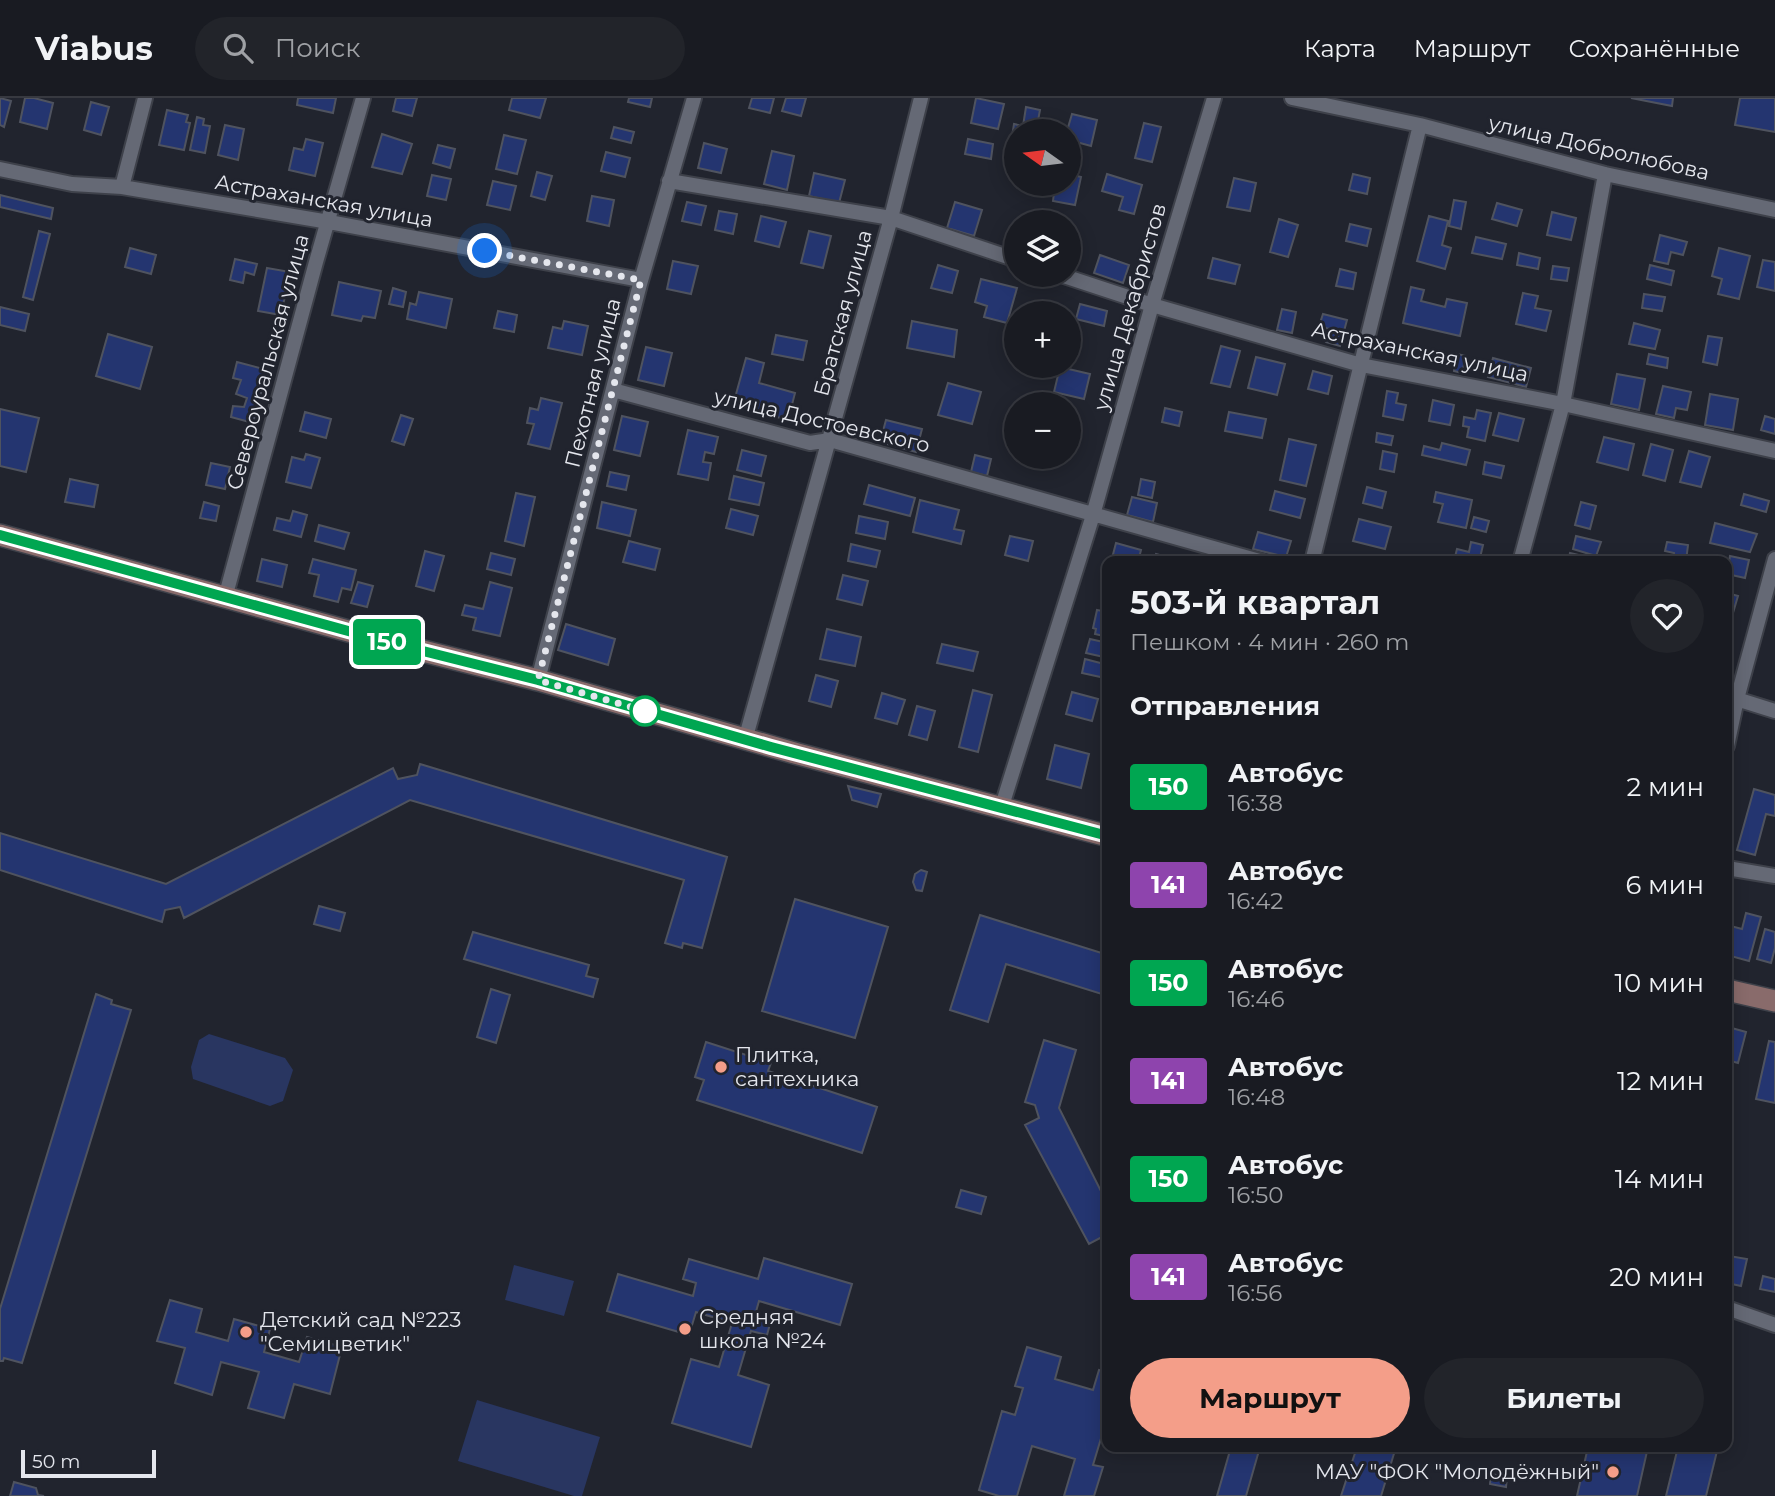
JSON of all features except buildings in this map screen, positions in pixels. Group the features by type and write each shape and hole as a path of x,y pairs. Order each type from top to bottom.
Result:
{"main road":[{"path":"0,535 399,645 538,680 745,740 1102,834"},
{"path":"1732,991 1775,1001"}],"street":[{"path":"122,187 145,98"},
{"name":"Североуральская улица","path":"225,598 363,98"},
{"name":"Пехотная улица","path":"538,680 641,280 694,98"},
{"name":"Братская улица","path":"745,740 891,218 921,98"},
{"name":"улица Декабристов","path":"1001,809 1093,515 1213,98"},
{"name":"улица Добролюбова","path":"1292,98 1420,125 1605,174 1775,210"},
{"path":"1313,556 1420,125"},
{"name":"Астраханская улица","path":"0,169 72,184 122,187 329,222 641,280"},
{"path":"1522,556 1563,404 1605,174"},
{"path":"669,181 891,218 1004,256"},
{"name":"Астраханская улица","path":"1081,282 1152,305 1361,365 1563,404 1775,451"},
{"name":"улица Достоевского","path":"613,390 810,443 830,440 1241,556"},
{"path":"1775,559 1732,698 1775,711"},
{"path":"1732,869 1775,876"},
{"path":"1732,1310 1775,1325"}],"shaded area":[{"path":"209,1034 285,1058 293,1070 283,1101 270,1106 193,1079 191,1067 199,1040"},
{"path":"514,1265 574,1281 564,1316 505,1300"},
{"path":"477,1400 600,1437 582,1496 574,1496 458,1461"}],"bus line":[{"name":"150","path":"0,535 399,645 538,680 771,747 1102,834"}],"place":[{"name":"Плитка, сантехника","path":"721,1067"},
{"name":"Средняя школа №24","path":"685,1329"},
{"name":"Детский сад №223 \"Семицветик\"","path":"246,1332"},
{"name":"МАУ \"ФОК \"Молодёжный\"","path":"1613,1472"}],"route":[{"path":"485,251 641,280 538,680 645,711"}]}
